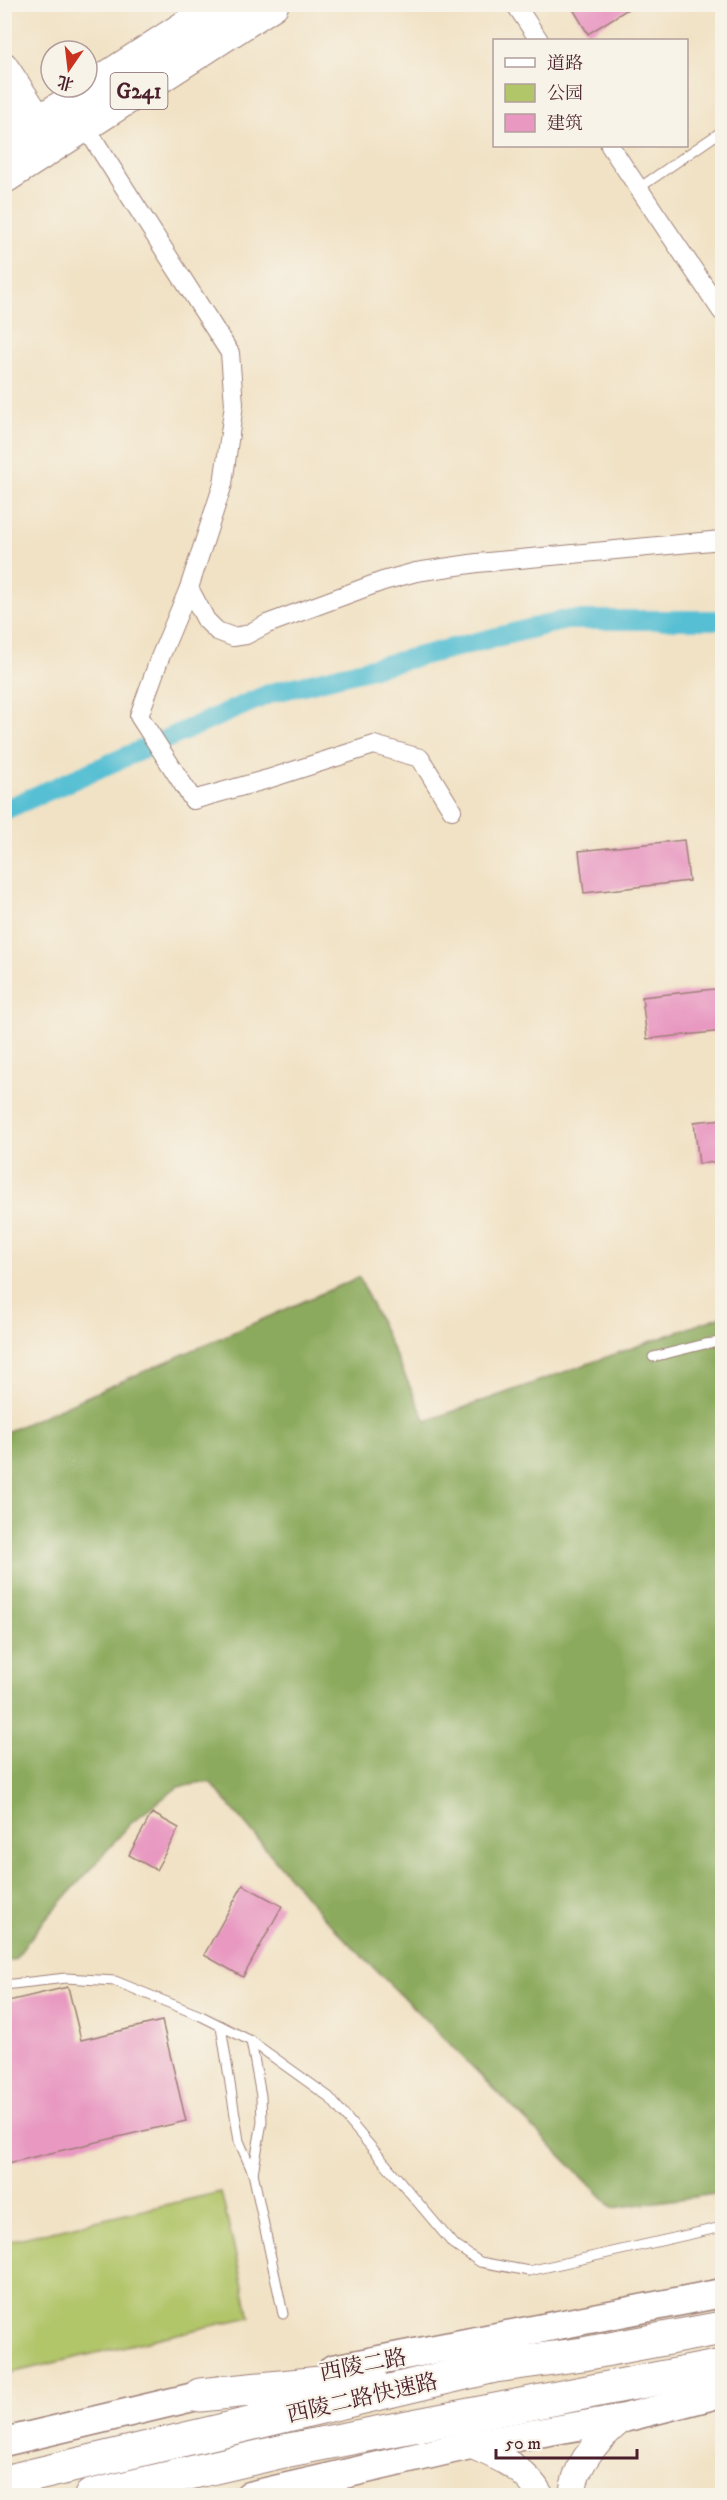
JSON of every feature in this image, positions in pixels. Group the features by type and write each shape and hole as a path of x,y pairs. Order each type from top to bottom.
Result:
{"highway":[{"name":"G241","path":"4,177 33,139 221,4"},
{"name":"G241","path":"33,139 85,126 272,4"},
{"name":"西陵二路快速路","path":"4,2482 495,2366 583,2354 723,2328"},
{"path":"200,2395 495,2366"},
{"name":"西陵二路快速路","path":"90,2496 284,2451 723,2366"}],"main road":[{"path":"4,65 33,139"},
{"path":"4,102 33,139"},
{"name":"西陵二路","path":"5,2441 200,2395 723,2293"},
{"path":"249,2496 287,2491 470,2445 624,2418 723,2393"},
{"path":"572,2496 584,2460 610,2429 624,2418"},
{"path":"470,2445 514,2464 535,2485 541,2496"}],"street":[{"path":"515,4 538,39"},
{"path":"85,126 230,353 234,404 224,484 189,588 139,716 193,800 374,745 420,758 452,810"},
{"path":"611,147 723,312"},
{"path":"189,588 206,620 218,631 233,637 246,635 267,624 383,581 416,572 477,563 723,540"}],"lane":[{"path":"639,189 723,131"},
{"path":"653,1357 705,1344 723,1342"},
{"path":"4,1985 66,1978 115,1982 163,1999 251,2041 329,2097 453,2244 480,2262 529,2271 723,2227"},
{"path":"221,2026 239,2141 253,2173 282,2314"},
{"path":"251,2041 261,2096 262,2122 253,2173"}],"green space":[{"path":"359,1277 426,1421 722,1316 722,1880 719,1881 722,1918 722,2193 613,2208 324,1918 210,1782 178,1787 132,1822 39,1927 14,1960 5,1961 4,1433"},
{"path":"221,2192 250,2317 6,2374 4,2366 5,2242"}],"building":[{"path":"570,4 636,4 588,34"},
{"path":"684,840 689,881 584,893 579,851"},
{"path":"723,988 723,1031 647,1039 642,997"},
{"path":"723,1119 723,1161 699,1164 694,1122"},
{"path":"152,1813 179,1828 156,1870 129,1855"},
{"path":"243,1885 282,1906 243,1977 204,1955"},
{"path":"68,1987 81,2040 162,2021 186,2121 4,2164 4,2002"}],"waterway":[{"path":"4,810 271,693 565,620 722,620"}]}
